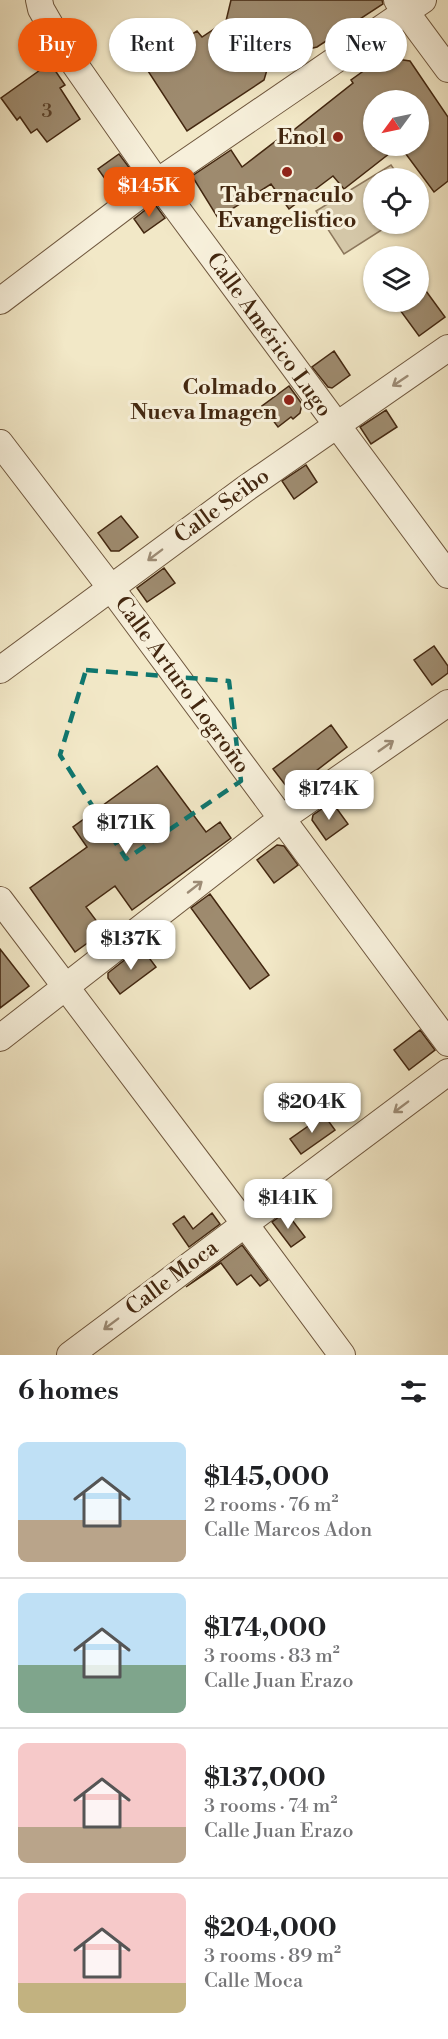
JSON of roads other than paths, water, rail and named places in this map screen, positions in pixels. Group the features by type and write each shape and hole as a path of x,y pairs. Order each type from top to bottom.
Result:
{"street":[{"name":"Calle Américo Lugo","path":"39,0 41,9 64,49 157,182 335,425 448,574"},
{"path":"0,301 157,182 408,4 448,69"},
{"name":"Calle Seibo","path":"0,670 244,489 448,348"},
{"name":"Calle Arturo Logroño","path":"0,444 111,588 448,1043"},
{"path":"0,1038 281,819 448,703"},
{"path":"0,900 342,1355"},
{"name":"Calle Moca","path":"70,1355 448,1072"}],"place":[{"name":"Enol","path":"338,137"},
{"name":"Tabernaculo Evangelistico","path":"287,172"},
{"name":"Colmado Nueva Imagen","path":"289,400"}]}
